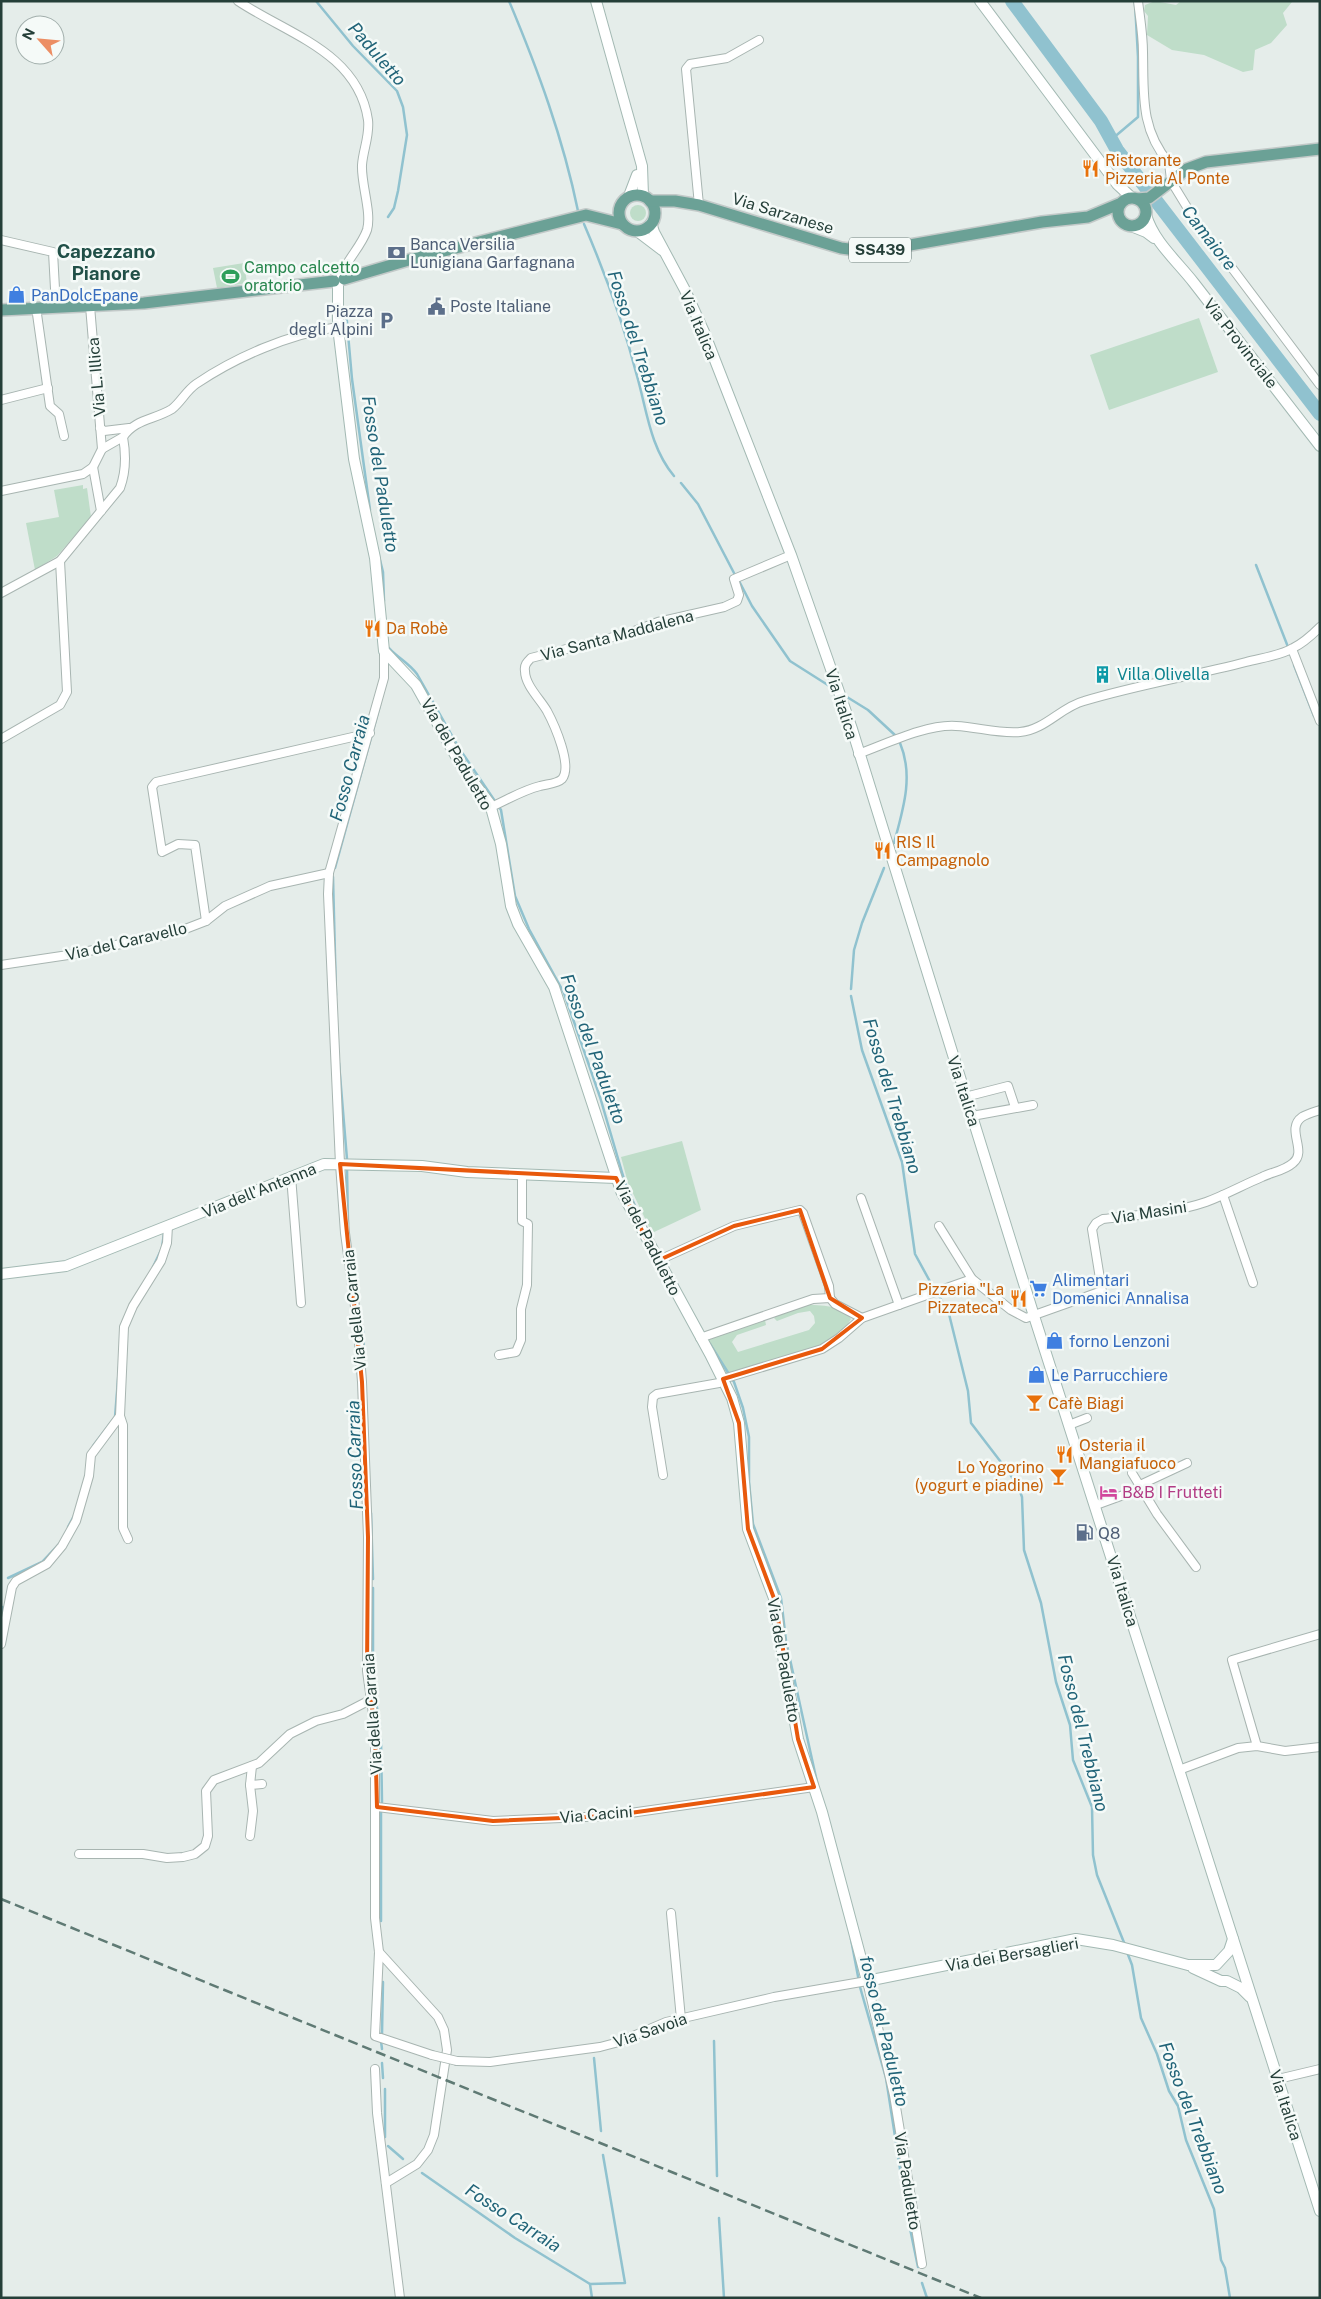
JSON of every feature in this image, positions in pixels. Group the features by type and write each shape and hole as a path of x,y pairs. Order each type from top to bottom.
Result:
{"main road":[{"path":"596,1 642,166 646,198 654,208 653,220"},
{"name":"Via Provinciale","path":"980,1 1117,184 1120,190 1120,203"},
{"path":"1,310 144,303 340,281 412,259 572,218 594,216 620,207 629,196 634,187 637,172 635,144"},
{"path":"1120,203 1118,216 1126,225 1142,222 1142,204 1190,167 1206,162 1320,149"},
{"name":"Via Provinciale","path":"1117,184 1142,204 1150,228 1159,242 1195,284 1320,446"},
{"name":"SS439","path":"629,196 675,201"},
{"path":"620,207 619,216 622,224 626,228 637,231 645,229 661,208 675,201"},
{"name":"Via Sarzanese","path":"675,201 699,205 841,248 863,251 887,249 1025,225 1088,217 1120,203 1142,204"},
{"path":"594,216 622,224"},
{"name":"Via Sarzanese","path":"1088,217 1126,225"},
{"name":"Via Italica","path":"653,220 654,232 685,290 704,332 791,555 858,754 1034,1316 1096,1505 1320,2211"},
{"name":"Via Provinciale","path":"1126,225 1146,232 1159,242"},
{"name":"Via Italica","path":"637,231 665,253"},
{"path":"340,281 338,327 354,458 374,558 384,651"},
{"name":"Via del Paduletto","path":"384,651 416,685 462,767 495,805 511,906 518,924 554,987 621,1191 700,1338 724,1378 732,1398 739,1422 748,1529 775,1601 798,1739 814,1787 861,1982"},
{"name":"Via dell'Antenna","path":"1,1274 66,1266 324,1164 422,1166 467,1172 616,1178"},
{"name":"Via dei Bersaglieri","path":"861,1982 1076,1939 1113,1945 1188,1965 1219,1963 1241,1966"},
{"path":"1222,1980 1214,1971 1229,1951 1233,1939"},
{"path":"1188,1965 1241,1988 1252,1999"},
{"path":"1222,1980 1241,1966"}],"street":[{"path":"238,1 313,44 340,64 361,96 368,120 362,165 368,227 364,238 344,268 340,281"},
{"path":"1138,1 1143,51 1143,88 1148,127 1158,149 1169,163 1173,180 1204,235 1232,268 1320,385"},
{"path":"699,205 686,69 690,64 727,58 759,40"},
{"path":"1,240 53,252 56,306"},
{"name":"Via L. Illica","path":"90,306 102,449"},
{"path":"36,308 50,406 59,414 64,436"},
{"path":"100,428 104,431 129,428 173,408 188,390 237,361 281,343 338,327"},
{"path":"1,400 48,388"},
{"path":"1,491 62,480 83,474 93,467 102,449 123,437 129,428"},
{"path":"1,593 60,561 120,488 123,480 125,450 123,437"},
{"path":"93,467 101,511"},
{"name":"Via Santa Maddalena","path":"495,805 538,786 558,781 566,770 566,762 555,729 547,711 524,672 526,664 531,658 629,633 658,622 724,607 737,601 739,595 737,577 791,555"},
{"path":"1,739 60,705 67,692 60,561"},
{"path":"858,754 942,726 956,726 993,732 1021,732 1050,721 1081,701 1118,691 1205,673 1292,649 1320,627"},
{"path":"1292,649 1320,721"},
{"name":"Via della Carraia","path":"375,2036 378,1952 375,1918 377,1807 375,1729 367,1671 368,1537 362,1382 358,1329 345,1233 340,1164 328,894 329,873 370,734 384,678 384,651"},
{"path":"206,921 195,846 178,844 162,852 152,787 156,782 370,734"},
{"name":"Via del Caravello","path":"1,965 75,954 180,931 206,921 225,906 270,886 329,873"},
{"path":"966,1097 1008,1086 1015,1107"},
{"path":"972,1116 1033,1105"},
{"name":"Via Masini","path":"1034,1316 1102,1291 1092,1229 1096,1223 1103,1219 1203,1203 1295,1162 1298,1152 1294,1133 1298,1121 1302,1117 1320,1110"},
{"path":"499,1355 516,1352 521,1340 521,1309 527,1285 528,1263 528,1224 522,1221 522,1175"},
{"path":"291,1176 300,1303"},
{"path":"1223,1195 1252,1283"},
{"path":"861,1198 899,1305"},
{"path":"658,1260 734,1226 800,1210 803,1213 822,1268 830,1298 835,1304 862,1318"},
{"path":"128,1539 123,1528 122,1425 120,1416 124,1327 133,1306 161,1261 167,1243 168,1226"},
{"path":"939,1226 972,1279 1011,1310 1026,1318 1034,1316"},
{"path":"663,1475 652,1407 653,1397 657,1394 719,1383 724,1378 822,1350 862,1318 972,1279"},
{"path":"700,1338 813,1299 830,1298"},
{"path":"1,1644 12,1587 22,1576 47,1564 69,1536 83,1496 91,1455 120,1416"},
{"path":"1069,1425 1086,1418"},
{"path":"1096,1505 1140,1489 1142,1484 1186,1463"},
{"path":"1132,1473 1140,1489 1196,1566"},
{"path":"1257,1746 1232,1660 1320,1634"},
{"path":"79,1854 143,1854 167,1858 196,1854 205,1846 208,1836 206,1798 208,1786 214,1780 258,1763 290,1734 316,1720 343,1714 370,1700"},
{"path":"1179,1770 1238,1748 1257,1746 1285,1751 1320,1747"},
{"path":"250,1836 253,1811 250,1785 252,1766"},
{"path":"250,1785 262,1784"},
{"name":"Via Cacini","path":"377,1807 501,1820 609,1816 814,1787"},
{"path":"671,1913 681,2019"},
{"path":"378,1952 438,2017 444,2030 447,2050 434,2135 428,2150 417,2164 386,2183"},
{"name":"Via Savoia","path":"375,2036 432,2055 457,2061 490,2062 600,2047 620,2042 666,2022 774,1997 861,1982"},
{"name":"Via Paduletto","path":"861,1982 894,2095 922,2264"},
{"path":"375,2069 377,2113 400,2298"},
{"path":"1278,2079 1320,2069"}],"highlighted area":[{"path":"340,1164 616,1178 657,1261 734,1226 800,1210 830,1298 862,1318 822,1349 723,1379 739,1423 748,1529 775,1601 798,1739 814,1787 609,1816 493,1821 377,1807 375,1729 367,1671 368,1537 362,1382"}],"green space":[{"path":"1155,1 1176,5 1181,1 1292,2 1283,13 1287,25 1271,43 1255,50 1253,70 1243,72 1204,55 1172,50 1147,35 1148,16 1144,11 1145,5"},
{"path":"638,205 644,207 646,213 644,219 638,221 632,219 630,213 632,207"},
{"name":"Campo calcetto oratorio","path":"244,263 247,283 217,288 213,268"},
{"path":"1199,318 1218,372 1109,410 1090,355"},
{"path":"83,485 83,489 87,488 91,517 57,556 35,570 26,523 59,517 54,490"},
{"path":"682,1141 701,1210 652,1233 628,1183 621,1157"},
{"path":"806,1305 837,1308 851,1319 842,1331 829,1341 813,1349 795,1356 727,1374 705,1340 765,1320 766,1325 737,1335 732,1342 738,1352 809,1330 815,1323 814,1316 810,1311 798,1313 777,1321 774,1318"}],"waterway":[{"name":"Paduletto","path":"316,1 353,46 397,91 403,107 407,135 398,191 394,208 388,217"},
{"name":"Fosso del Trebbiano","path":"509,1 549,105 565,157 578,211"},
{"name":"Camaiore","path":"1012,1 1101,121 1117,150 1320,414"},
{"path":"1112,139 1138,117 1138,57 1135,3"},
{"name":"Fosso del Trebbiano","path":"584,224 620,318 654,441 674,476"},
{"name":"Fosso del Paduletto","path":"346,311 352,379 370,510"},
{"name":"Fosso del Trebbiano","path":"681,483 698,504 734,573"},
{"name":"Fosso del Paduletto","path":"380,560 383,572 384,601"},
{"path":"1256,565 1288,647"},
{"name":"Fosso del Trebbiano","path":"738,579 752,606 790,661 831,687"},
{"name":"Fosso del Paduletto","path":"389,648 417,674 459,748 501,810 515,896 529,929 564,993 600,1097 626,1186 637,1210"},
{"path":"1294,665 1314,716"},
{"name":"Fosso del Trebbiano","path":"847,697 868,710 896,736"},
{"name":"Fosso Carraia","path":"335,868 380,705"},
{"name":"Fosso del Trebbiano","path":"894,843 904,806 907,780 904,755 900,743"},
{"name":"Fosso del Trebbiano","path":"851,989 854,950 862,923 884,868"},
{"name":"Fosso Carraia","path":"333,877 336,995"},
{"name":"Fosso del Trebbiano","path":"851,996 862,1050 902,1162 915,1254 933,1287"},
{"name":"Fosso Carraia","path":"339,1063 347,1159"},
{"name":"Fosso Carraia","path":"347,1168 348,1224"},
{"path":"153,1267 162,1248 164,1233"},
{"name":"Fosso del Trebbiano","path":"939,1296 949,1314 968,1391 971,1423 1007,1470 1018,1486 1022,1497 1024,1550 1041,1603 1056,1682 1070,1725 1073,1760 1092,1807 1093,1855 1097,1875 1125,1945"},
{"name":"Fosso Carraia","path":"359,1311 361,1319"},
{"name":"Fosso Carraia","path":"363,1329 364,1355"},
{"name":"fosso del Paduletto","path":"710,1344 734,1382 743,1408 749,1437 749,1482 753,1524 781,1598 786,1641 817,1782"},
{"path":"93,1446 115,1417 119,1367"},
{"name":"Fosso Carraia","path":"371,1513 373,1579"},
{"path":"68,1527 75,1514"},
{"path":"8,1578 42,1562 60,1543"},
{"name":"Fosso Carraia","path":"373,1588 373,1685 380,1725"},
{"path":"2,1620 3,1607"},
{"name":"Fosso Carraia","path":"381,1739 382,1802"},
{"name":"Fosso Carraia","path":"381,1812 381,1921"},
{"name":"fosso del Paduletto","path":"851,1939 860,1987 886,2078 907,2214 918,2267"},
{"name":"Fosso del Trebbiano","path":"1127,1952 1132,1965 1141,2018 1157,2054 1169,2091 1178,2106 1186,2140 1214,2209 1221,2260 1225,2268 1230,2298"},
{"name":"Fosso Carraia","path":"382,2034 383,1982"},
{"name":"Fosso Carraia","path":"381,2041 382,2049"},
{"path":"714,2041 717,2176"},
{"path":"594,2058 601,2131"},
{"name":"Fosso Carraia","path":"382,2063 383,2078"},
{"name":"Fosso Carraia","path":"385,2089 385,2137"},
{"name":"Fosso Carraia","path":"388,2146 403,2159"},
{"path":"592,2298 590,2284 625,2283 603,2155"},
{"name":"Fosso Carraia","path":"422,2173 515,2238 590,2284"},
{"path":"719,2218 724,2298"},
{"name":"fosso del Paduletto","path":"922,2283 927,2298"}],"railway":[{"path":"1,1899 981,2298"}],"place":[{"name":"Ristorante Pizzeria Al Ponte","path":"1091,169"},
{"name":"Banca Versilia Lunigiana Garfagnana","path":"396,253"},
{"name":"Campo calcetto oratorio","path":"230,276"},
{"name":"PanDolcEpane","path":"17,295"},
{"name":"Poste Italiane","path":"436,306"},
{"name":"Piazza degli Alpini","path":"387,320"},
{"name":"Da Robè","path":"372,628"},
{"name":"Villa Olivella","path":"1103,674"},
{"name":"RIS Il Campagnolo","path":"882,851"},
{"name":"Alimentari Domenici Annalisa","path":"1038,1289"},
{"name":"Pizzeria \"La Pizzateca\"","path":"1018,1298"},
{"name":"forno Lenzoni","path":"1055,1341"},
{"name":"Le Parrucchiere","path":"1037,1375"},
{"name":"Cafè Biagi","path":"1034,1403"},
{"name":"Osteria il Mangiafuoco","path":"1065,1454"},
{"name":"Lo Yogorino (yogurt e piadine)","path":"1058,1476"},
{"name":"B&B I Frutteti","path":"1108,1492"},
{"name":"Q8","path":"1084,1533"}],"district":[{"name":"Capezzano Pianore","path":"106,262"}]}
